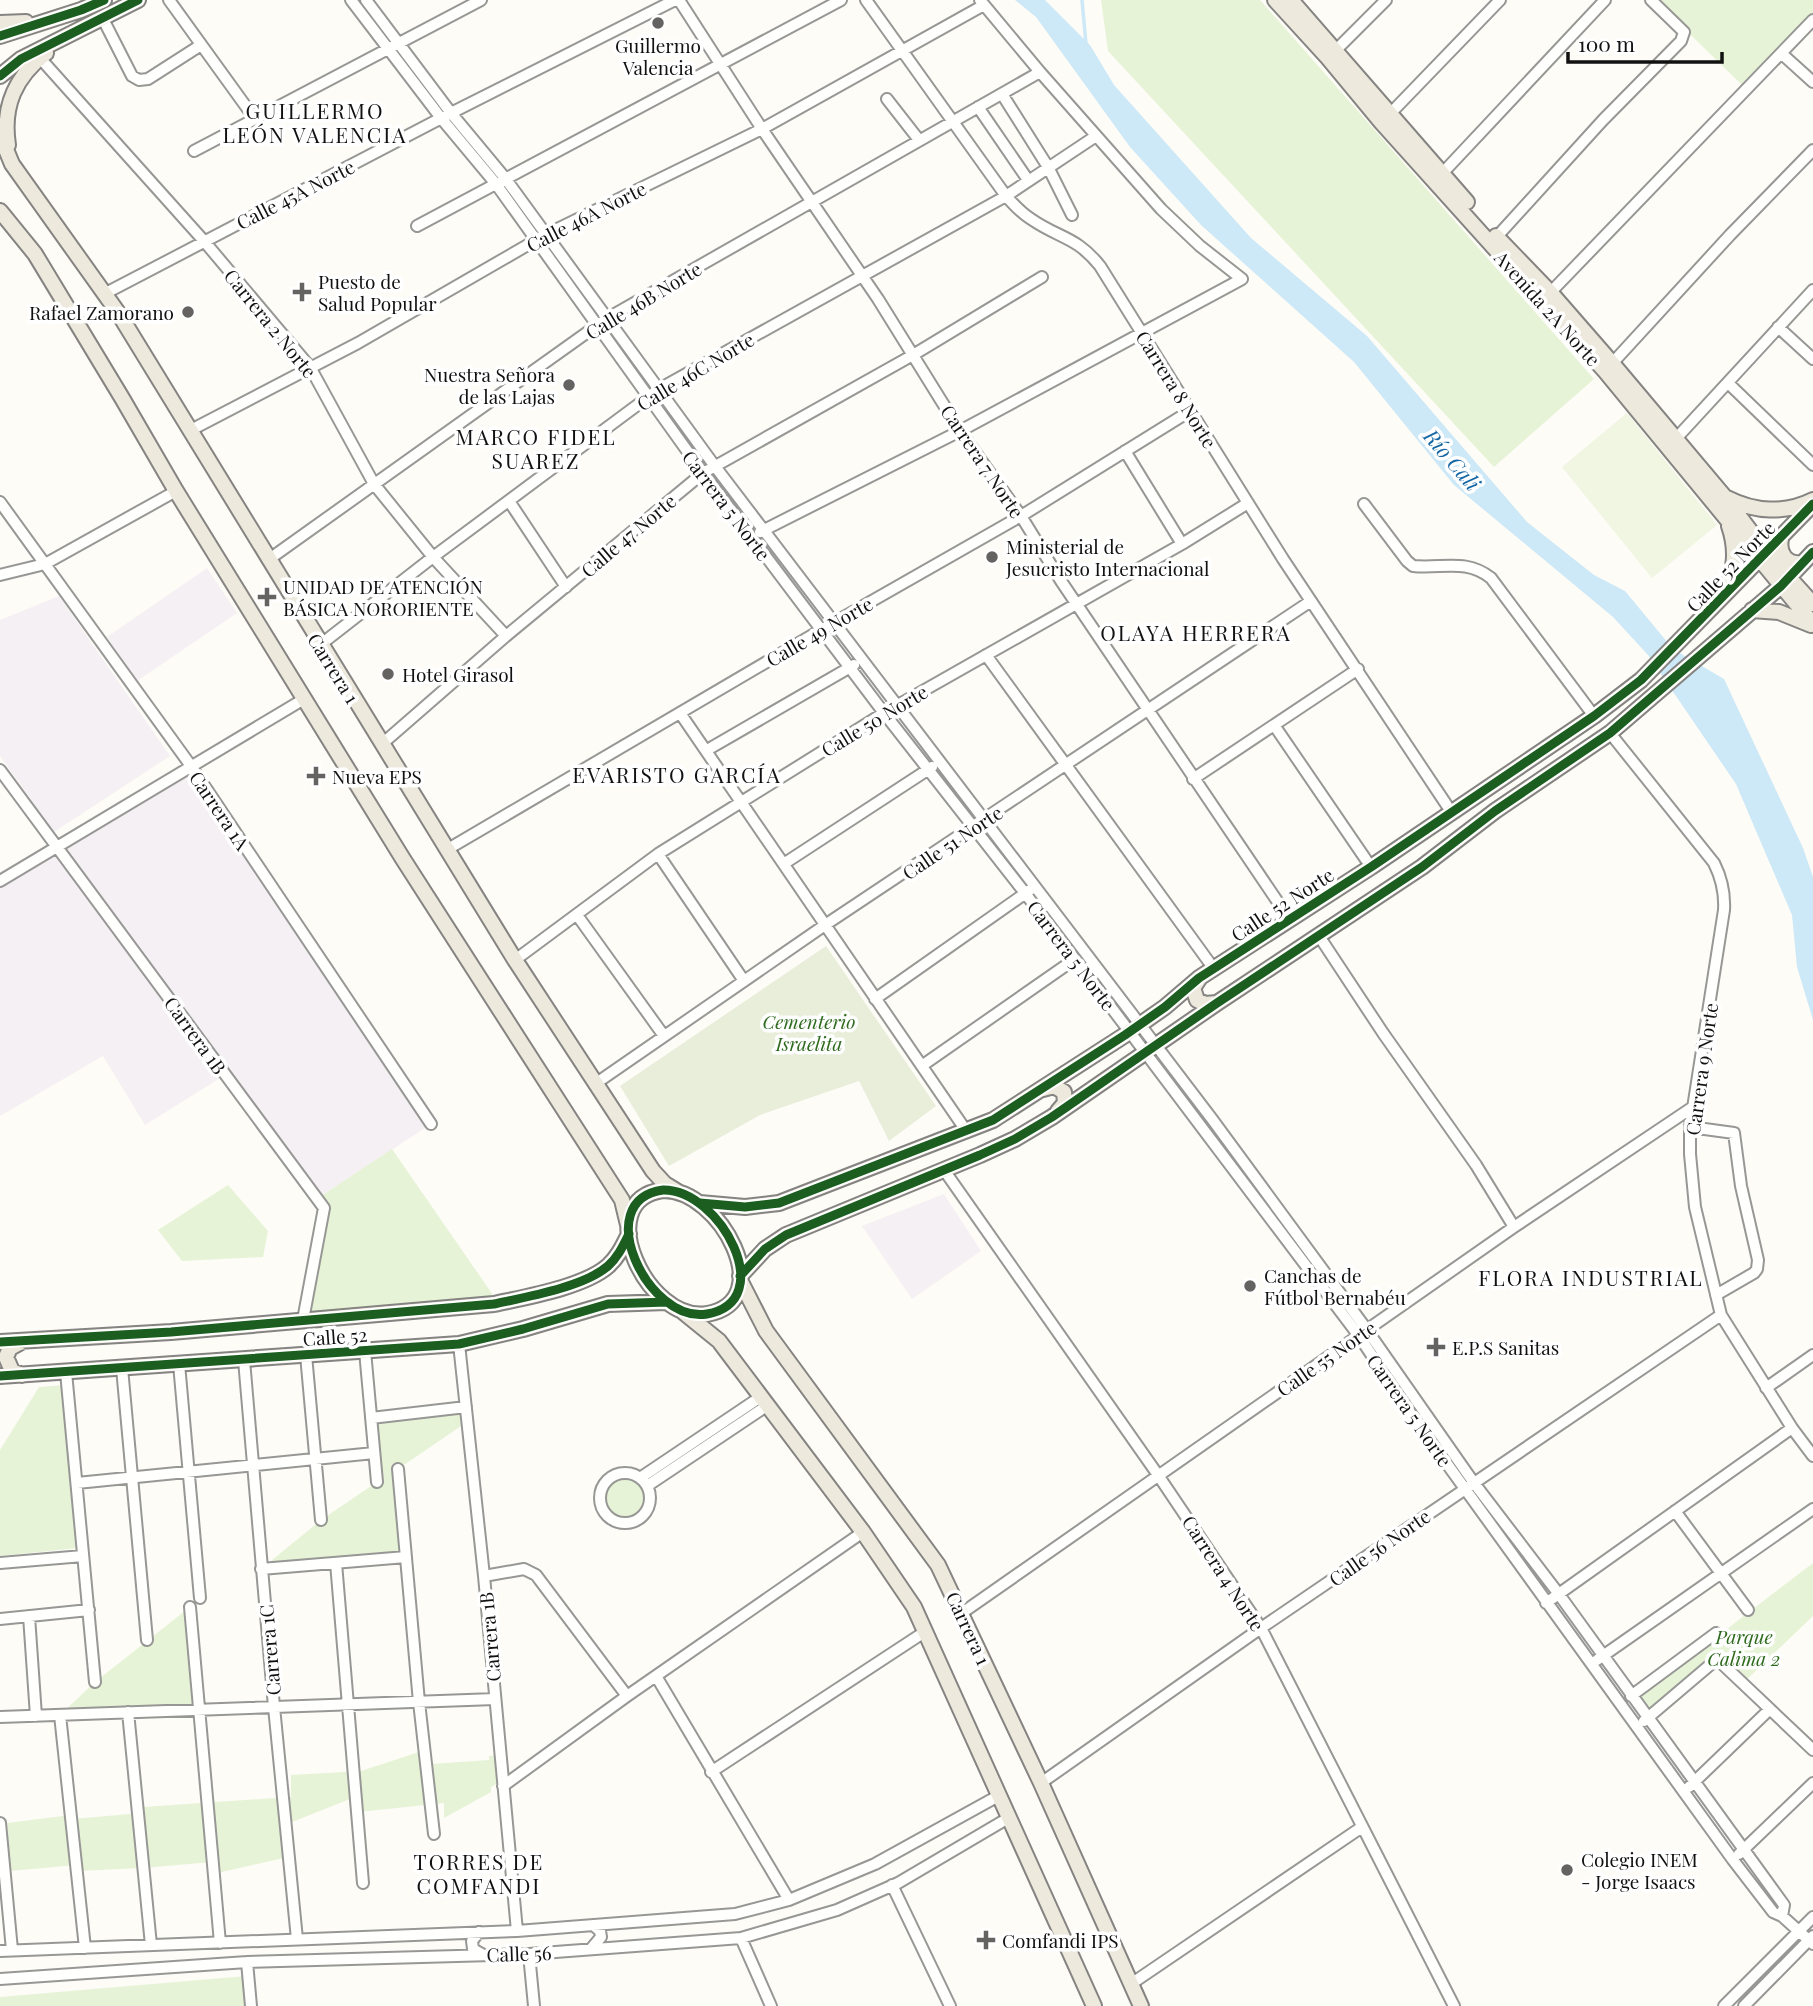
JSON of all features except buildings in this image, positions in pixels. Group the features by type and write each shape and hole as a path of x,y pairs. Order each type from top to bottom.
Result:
{"main road":[{"path":"0,36 62,16 78,5 104,0"},
{"path":"0,76 21,59 138,0"},
{"name":"Avenida 2A Norte","path":"1275,0 1332,55"},
{"name":"Avenida 2A Norte","path":"1291,0 1385,119 1547,297 1673,443 1764,556 1813,625"},
{"path":"0,23 29,22 62,16"},
{"path":"12,164 7,132 10,101 22,76 65,38"},
{"name":"Carrera 1","path":"0,135 12,164 119,314 515,960 657,1176 678,1192"},
{"path":"0,211 35,254 304,699 506,1022 622,1200 632,1252 643,1276 667,1302 719,1341 863,1532 914,1607 1094,2006"},
{"path":"1721,501 1773,510 1813,502"},
{"path":"1717,604 1729,583 1735,558 1731,531 1721,501"},
{"name":"Calle 52 Norte","path":"700,1203 745,1207 779,1203 993,1121 1138,1028 1199,978 1371,867 1594,716 1641,680 1781,539 1813,502"},
{"path":"1781,539 1783,555 1792,562 1808,557"},
{"path":"682,1311 697,1315 719,1310 735,1296 741,1279 765,1249 786,1235 1015,1139 1052,1117 1147,1048 1422,867 1513,799 1609,733 1656,695 1808,557"},
{"name":"Avenida 2A Norte","path":"1782,581 1813,604"},
{"path":"1746,615 1779,612 1813,625"},
{"path":"1501,777 1514,784 1516,793 1513,799"},
{"path":"1199,978 1193,988 1197,1000 1205,1004 1217,1003"},
{"path":"1138,1028 1147,1048"},
{"path":"1041,1089 1054,1086 1065,1094 1064,1105 1052,1117"},
{"path":"628,1229 634,1207 647,1195 663,1190 678,1192 700,1203 719,1220 738,1257 741,1279"},
{"name":"Calle 52","path":"2,1342 471,1307 538,1294 599,1273 615,1258 628,1229"},
{"name":"Carrera 1","path":"741,1279 766,1331 938,1565 1041,1783 1141,2006"},
{"name":"Calle 52","path":"0,1376 458,1344 523,1329 608,1304 667,1302"},
{"path":"23,1341 10,1348 7,1362 12,1371 25,1375"}],"street":[{"path":"170,0 255,119"},
{"name":"Carrera 5 Norte","path":"351,0 393,47 501,181 602,322 659,389 714,465 1036,886 1138,1028"},
{"name":"Carrera 5 Norte","path":"366,0 393,47"},
{"path":"194,151 481,0"},
{"name":"Carrera 7 Norte","path":"677,0 863,276 960,431 1021,516 1076,604 1290,920"},
{"name":"Calle 45A Norte","path":"104,294 446,116 677,0"},
{"path":"417,226 841,0"},
{"name":"Carrera 8 Norte","path":"866,0 1006,196 1034,222 1076,242 1088,251 1100,266 1311,601 1452,813"},
{"path":"1332,55 1386,0"},
{"path":"1385,119 1500,0"},
{"path":"1439,178 1605,0"},
{"path":"1494,241 1604,120 1681,41 1684,32 1651,0"},
{"path":"751,537 960,431 1242,279 1200,246 1161,209 982,3"},
{"name":"Calle 46A Norte","path":"189,431 358,343 540,238 762,129 982,3"},
{"path":"103,19 132,76 139,80 148,79 201,45"},
{"path":"1547,297 1813,20"},
{"path":"1782,54 1813,82"},
{"name":"Carrera 2 Norte","path":"40,58 204,241 310,367 374,484 433,556 506,636"},
{"name":"Calle 46B Norte","path":"268,560 602,322 1040,72"},
{"path":"1002,94 1048,167 1072,215"},
{"path":"887,99 919,140"},
{"path":"978,107 1028,180"},
{"name":"Calle 46C Norte","path":"320,645 433,556 659,389 1006,196 1096,136"},
{"path":"1609,367 1813,150"},
{"name":"Calle 47 Norte","path":"382,744 506,636 714,465 913,355 1042,277"},
{"path":"1673,443 1813,290"},
{"name":"Carrera 5 Norte","path":"602,322 648,397 884,713 1075,960 1138,1028"},
{"path":"1778,327 1813,359"},
{"path":"1728,383 1813,465"},
{"name":"Calle 49 Norte","path":"447,849 1021,516 1190,411"},
{"path":"1125,451 1182,544"},
{"path":"0,575 45,564 176,491"},
{"path":"509,501 566,587"},
{"name":"Carrera 1A","path":"0,502 191,766 431,1124"},
{"name":"Calle 50 Norte","path":"515,960 658,854 884,713 1182,544 1248,503"},
{"path":"1364,504 1407,561 1413,565 1465,565 1491,578 1594,716"},
{"name":"Calle 51 Norte","path":"595,1084 825,925 1311,601"},
{"path":"986,655 1214,968"},
{"path":"707,750 862,660"},
{"path":"1193,779 1358,669"},
{"path":"0,881 304,699"},
{"path":"680,713 967,1132"},
{"path":"1274,725 1371,867"},
{"name":"Carrera 9 Norte","path":"1609,733 1714,863 1721,877 1725,895 1690,1127 1695,1207 1721,1315 1792,1428 1813,1456"},
{"path":"785,863 940,761"},
{"name":"Carrera 1B","path":"0,770 324,1208 303,1320"},
{"path":"658,854 744,981"},
{"path":"875,999 1036,886"},
{"path":"577,915 664,1037"},
{"path":"1319,936 1476,1165 1514,1227"},
{"path":"923,1065 1075,960"},
{"name":"Carrera 5 Norte","path":"1147,1048 1363,1333 1469,1485 1546,1603 1733,1860 1773,1912 1782,1916 1797,1932 1811,1940"},
{"name":"Calle 55 Norte","path":"962,1613 1514,1227 1693,1107"},
{"path":"1690,1127 1728,1130 1734,1133 1741,1186 1758,1260 1754,1273 1716,1295"},
{"name":"Carrera 4 Norte","path":"944,1170 1158,1475 1261,1628 1454,2006"},
{"name":"Calle 56 Norte","path":"1041,1783 1261,1628 1721,1315"},
{"name":"Carrera 1B","path":"458,1344 484,1576 517,1931"},
{"path":"365,1351 377,1482"},
{"path":"306,1355 321,1520"},
{"path":"1766,1388 1813,1355"},
{"name":"Carrera 1C","path":"244,1360 251,1465 297,1940"},
{"path":"179,1364 200,1598"},
{"path":"122,1368 147,1640"},
{"path":"66,1372 95,1682"},
{"path":"643,1482 765,1400"},
{"path":"371,1418 466,1408"},
{"path":"1546,1603 1792,1428"},
{"path":"77,1483 374,1453"},
{"path":"398,1469 434,1834"},
{"path":"622,1473 643,1482 649,1492 649,1505 637,1521 618,1523 607,1516 600,1499 606,1482 622,1473"},
{"name":"Carrera 5 Norte","path":"1469,1485 1558,1593 1601,1656 1784,1905 1782,1916"},
{"path":"1592,1664 1813,1509"},
{"path":"1675,1511 1748,1610"},
{"path":"503,1786 863,1532"},
{"path":"0,1563 83,1556"},
{"path":"261,1569 406,1557"},
{"path":"336,1563 363,1882"},
{"path":"484,1576 524,1569 531,1572 627,1696"},
{"path":"190,1606 220,1942"},
{"path":"0,1619 89,1610"},
{"path":"29,1616 36,1716"},
{"path":"711,1772 926,1632"},
{"path":"1631,1696 1716,1633"},
{"path":"1637,1726 1717,1659 1813,1750"},
{"path":"656,1676 789,1900"},
{"path":"0,1717 495,1699"},
{"path":"1684,1791 1770,1709"},
{"path":"128,1712 151,1945"},
{"path":"60,1715 85,1948"},
{"path":"1733,1860 1813,1783"},
{"name":"Calle 56","path":"6,1950 517,1931 735,1914 789,1900 875,1864 1000,1795"},
{"name":"Calle 56","path":"0,1979 247,1962 529,1954 741,1938 836,1910 892,1885 1010,1817"},
{"path":"957,1820 969,1827 967,1841"},
{"path":"0,1823 6,1950"},
{"path":"1132,1984 1362,1826"},
{"path":"892,1885 950,2006"},
{"path":"1724,2006 1813,1917"},
{"path":"591,1949 601,1937 600,1931 593,1925"},
{"path":"480,1932 472,1941 473,1949 482,1954"},
{"path":"741,1938 771,2006"},
{"path":"1744,2006 1811,1940"},
{"path":"251,2006 247,1962 260,1946 272,1941"},
{"path":"0,1943 6,1950"},
{"path":"529,1954 534,2006"},
{"path":"0,1991 15,1978"}],"shaded area":[{"path":"207,568 237,613 137,681 107,637"},
{"path":"59,596 170,756 54,832 0,756 0,620"},
{"path":"191,766 431,1124 318,1198 225,1075 145,1125 103,1056 0,1116 0,881"},
{"path":"944,1194 981,1251 912,1299 862,1226"}],"green space":[{"path":"1101,0 1260,0 1594,379 1494,467 1108,51"},
{"path":"1655,0 1813,0 1813,14 1744,87"},
{"path":"1627,413 1717,525 1652,578 1562,467"},
{"name":"Cementerio Israelita","path":"826,946 936,1106 889,1141 859,1081 760,1115 669,1166 620,1086"},
{"path":"392,1149 493,1295 494,1304 303,1320 324,1208 318,1198"},
{"path":"228,1185 268,1231 263,1257 182,1261 158,1230"},
{"path":"63,1385 78,1548 0,1556 0,1450 39,1387"},
{"path":"762,1396 768,1405 647,1486 649,1505 637,1520 618,1523 603,1511 601,1493 611,1478 628,1474 640,1478"},
{"path":"466,1407 467,1422 398,1469 406,1557 261,1569 321,1520 377,1482 371,1418"},
{"name":"Parque Calima 2","path":"1813,1563 1813,1616 1743,1683 1716,1659 1652,1714 1638,1697"},
{"path":"190,1607 198,1710 60,1715 95,1682"},
{"path":"419,1752 431,1764 489,1760 489,1756 496,1755 500,1782 491,1787 491,1792 444,1818 444,1803 359,1812 355,1797 287,1824 288,1857 213,1874 212,1862 77,1871 76,1865 10,1871 7,1823 71,1815 72,1819 142,1813 143,1807 291,1797 291,1775 361,1771"},
{"path":"246,1976 248,2006 0,2006 0,1997"}],"water":[{"name":"Río Cali","path":"1015,0 1045,0 1090,45 1114,85 1251,238 1367,336 1527,522 1594,575 1625,591 1673,649 1724,679 1803,848 1813,877 1813,1020 1797,967 1792,915 1736,784 1648,655 1613,617 1454,485 1354,362 1201,225 1130,147 1036,17"}],"waterway":[{"path":"1082,0 1086,44"}],"cycle path":[{"path":"0,36 104,0"},
{"path":"0,76 21,59 138,0"},
{"path":"700,1203 745,1207 779,1203 993,1120 1125,1035 1165,1007 1199,978 1371,867 1594,716 1641,680 1813,504"},
{"path":"740,1276 765,1249 786,1235 980,1155 1015,1139 1052,1117 1422,867 1495,811 1610,733 1781,586 1813,552"},
{"path":"663,1190 684,1195 704,1207 721,1225 734,1247 740,1269 739,1289 728,1305 707,1314 685,1312 665,1300 648,1282 635,1260 629,1236 630,1215 641,1199 663,1190"},
{"path":"0,1342 171,1332 494,1304 585,1280 615,1259 629,1234"},
{"path":"0,1376 459,1344 523,1329 608,1304 667,1302"}],"place":[{"name":"Guillermo Valencia","path":"658,23"},
{"name":"Puesto de Salud Popular","path":"302,292"},
{"name":"Rafael Zamorano","path":"188,312"},
{"name":"Nuestra Señora de las Lajas","path":"569,385"},
{"name":"Ministerial de Jesucristo Internacional","path":"992,557"},
{"name":"UNIDAD DE ATENCIÓN BÁSICA NORORIENTE","path":"267,597"},
{"name":"Hotel Girasol","path":"388,674"},
{"name":"Nueva EPS","path":"316,776"},
{"name":"Canchas de Fútbol Bernabéu","path":"1250,1286"},
{"name":"E.P.S Sanitas","path":"1436,1347"},
{"name":"Colegio INEM - Jorge Isaacs","path":"1567,1870"},
{"name":"Comfandi IPS","path":"986,1940"}],"district":[{"name":"GUILLERMO LEÓN VALENCIA","path":"315,122"},
{"name":"MARCO FIDEL SUAREZ","path":"536,448"},
{"name":"OLAYA HERRERA","path":"1196,632"},
{"name":"EVARISTO GARCÍA","path":"677,774"},
{"name":"FLORA INDUSTRIAL","path":"1591,1277"},
{"name":"TORRES DE COMFANDI","path":"479,1873"}]}
